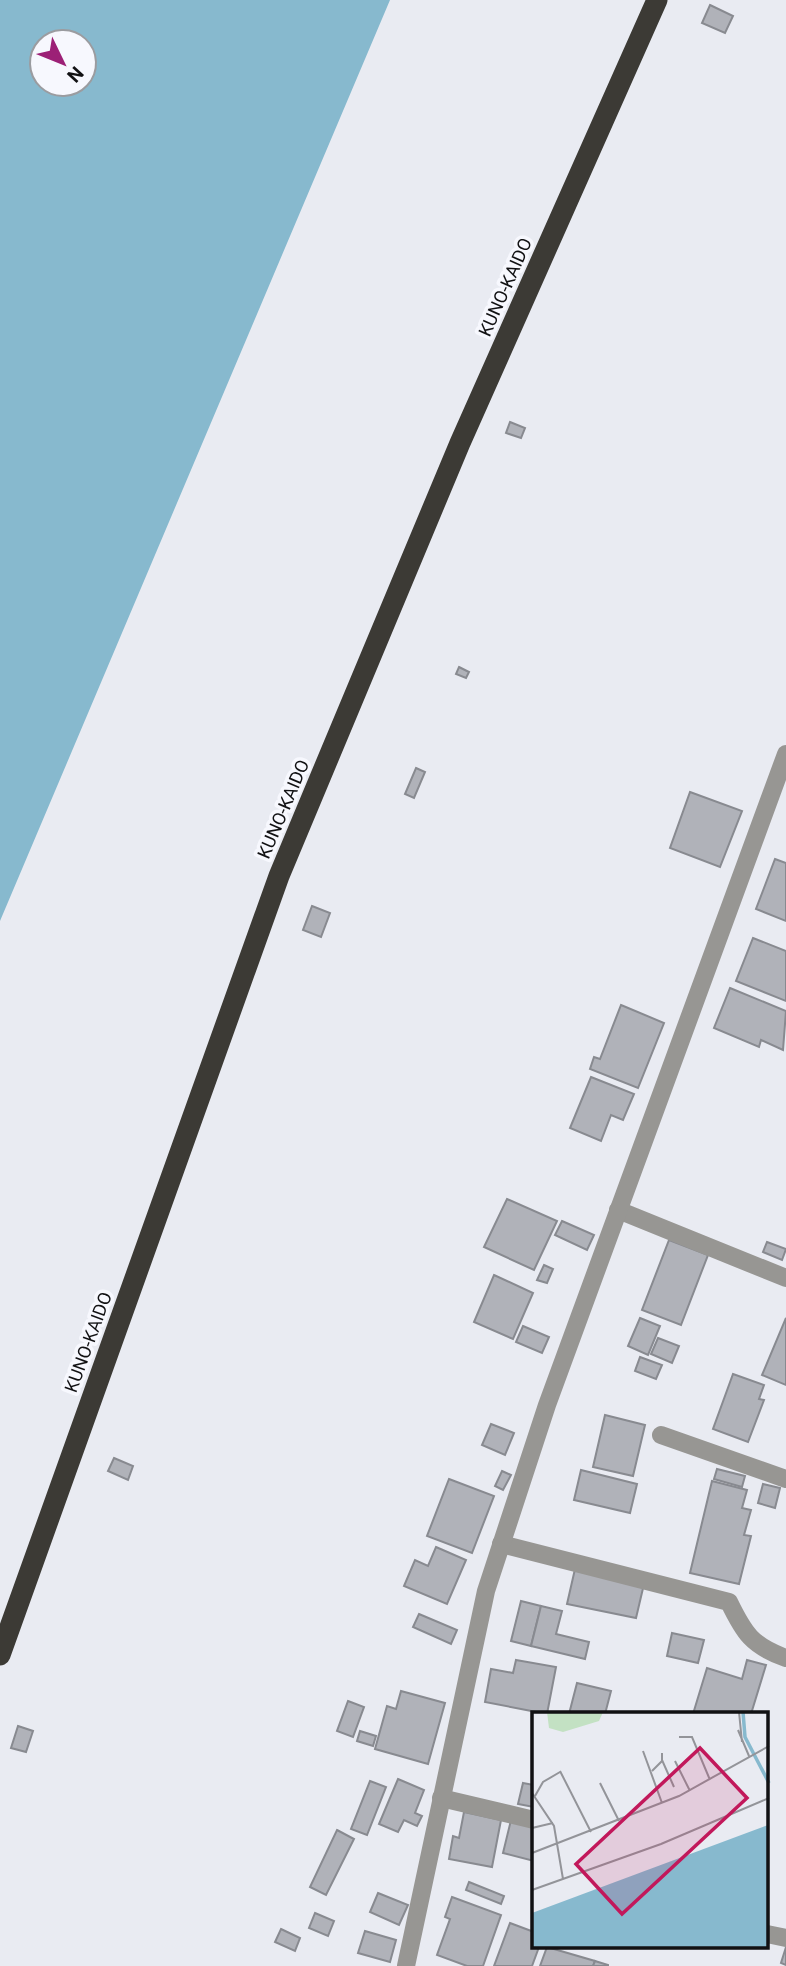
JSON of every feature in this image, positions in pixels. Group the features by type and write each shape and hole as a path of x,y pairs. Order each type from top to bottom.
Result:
{"highway":[{"name":"KUNO-KAIDO","path":"0,1655 279,876 460,443 657,0"}],"street":[{"path":"406,1966 486,1591 547,1405 786,754"},
{"path":"618,1210 786,1278"},
{"path":"661,1435 786,1479"},
{"path":"501,1544 729,1602 743,1632 764,1650 786,1658"},
{"path":"441,1798 532,1820"},
{"path":"768,1934 786,1938"}],"water":[{"path":"0,0 390,0 0,921"}],"building":[{"path":"710,5 733,16 725,33 702,23"},
{"path":"510,422 525,428 521,438 506,433"},
{"path":"459,667 469,672 466,678 456,674"},
{"path":"416,768 425,772 414,798 405,794"},
{"path":"690,792 742,811 720,867 670,848"},
{"path":"775,859 786,863 786,921 756,909"},
{"path":"312,906 330,913 321,937 303,930"},
{"path":"753,938 786,951 786,1001 736,981"},
{"path":"730,988 786,1011 783,1050 761,1040 759,1047 714,1028"},
{"path":"621,1005 664,1023 638,1088 590,1069 594,1057 600,1059"},
{"path":"591,1077 634,1094 623,1120 611,1115 601,1141 570,1128"},
{"path":"507,1199 557,1221 534,1270 484,1247"},
{"path":"562,1221 594,1235 587,1250 555,1235"},
{"path":"669,1240 708,1255 681,1325 642,1310"},
{"path":"767,1242 786,1249 782,1260 763,1252"},
{"path":"544,1265 553,1269 547,1283 537,1280"},
{"path":"494,1275 533,1293 513,1339 474,1322"},
{"path":"640,1318 660,1326 648,1355 628,1346"},
{"path":"786,1318 786,1385 762,1375"},
{"path":"523,1326 549,1337 542,1353 516,1342"},
{"path":"658,1338 679,1346 672,1363 651,1354"},
{"path":"640,1357 662,1365 656,1379 635,1371"},
{"path":"733,1374 764,1385 759,1399 764,1400 748,1442 713,1429"},
{"path":"605,1415 645,1425 633,1476 593,1467"},
{"path":"491,1424 514,1433 505,1455 482,1445"},
{"path":"114,1458 133,1466 128,1480 108,1471"},
{"path":"717,1469 745,1476 742,1487 714,1479"},
{"path":"581,1470 637,1484 630,1513 574,1500"},
{"path":"502,1471 511,1475 503,1490 495,1486"},
{"path":"449,1479 494,1496 472,1553 427,1536"},
{"path":"712,1481 747,1490 742,1508 751,1510 744,1535 751,1536 739,1584 690,1573"},
{"path":"763,1484 780,1488 775,1508 758,1503"},
{"path":"436,1547 466,1560 447,1604 404,1586 415,1560 428,1566"},
{"path":"575,1569 644,1584 636,1618 567,1604"},
{"path":"521,1601 541,1606 531,1646 511,1641"},
{"path":"541,1606 562,1611 556,1634 589,1642 585,1659 531,1646"},
{"path":"419,1614 457,1630 451,1644 413,1627"},
{"path":"672,1633 704,1640 698,1663 667,1656"},
{"path":"516,1660 556,1667 547,1712 485,1702 491,1669 513,1673"},
{"path":"747,1660 766,1665 752,1712 694,1712 707,1668 742,1679"},
{"path":"577,1683 611,1691 606,1712 570,1712"},
{"path":"401,1691 445,1703 428,1764 375,1749 387,1706 396,1709"},
{"path":"348,1701 364,1707 353,1737 337,1731"},
{"path":"18,1726 33,1731 26,1752 11,1748"},
{"path":"360,1731 376,1736 373,1746 357,1741"},
{"path":"398,1779 424,1790 415,1813 422,1816 417,1826 404,1820 398,1832 379,1824"},
{"path":"370,1781 386,1787 367,1835 351,1829"},
{"path":"523,1783 532,1785 532,1807 518,1804"},
{"path":"464,1812 501,1820 492,1867 449,1859 453,1836 459,1838"},
{"path":"511,1820 532,1825 532,1860 503,1853"},
{"path":"337,1830 354,1839 326,1895 310,1887"},
{"path":"469,1882 504,1896 501,1904 466,1890"},
{"path":"378,1893 408,1905 399,1925 370,1912"},
{"path":"452,1897 501,1915 483,1966 467,1966 437,1955 450,1919 445,1917"},
{"path":"315,1913 334,1921 328,1936 309,1928"},
{"path":"510,1923 532,1931 532,1948 539,1948 532,1966 494,1966"},
{"path":"281,1929 300,1938 295,1951 275,1942"},
{"path":"365,1931 396,1940 390,1962 358,1953"},
{"path":"786,1947 786,1965 781,1963"},
{"path":"547,1948 595,1961 593,1966 540,1966"},
{"path":"595,1961 608,1965 608,1966 593,1966"}]}
